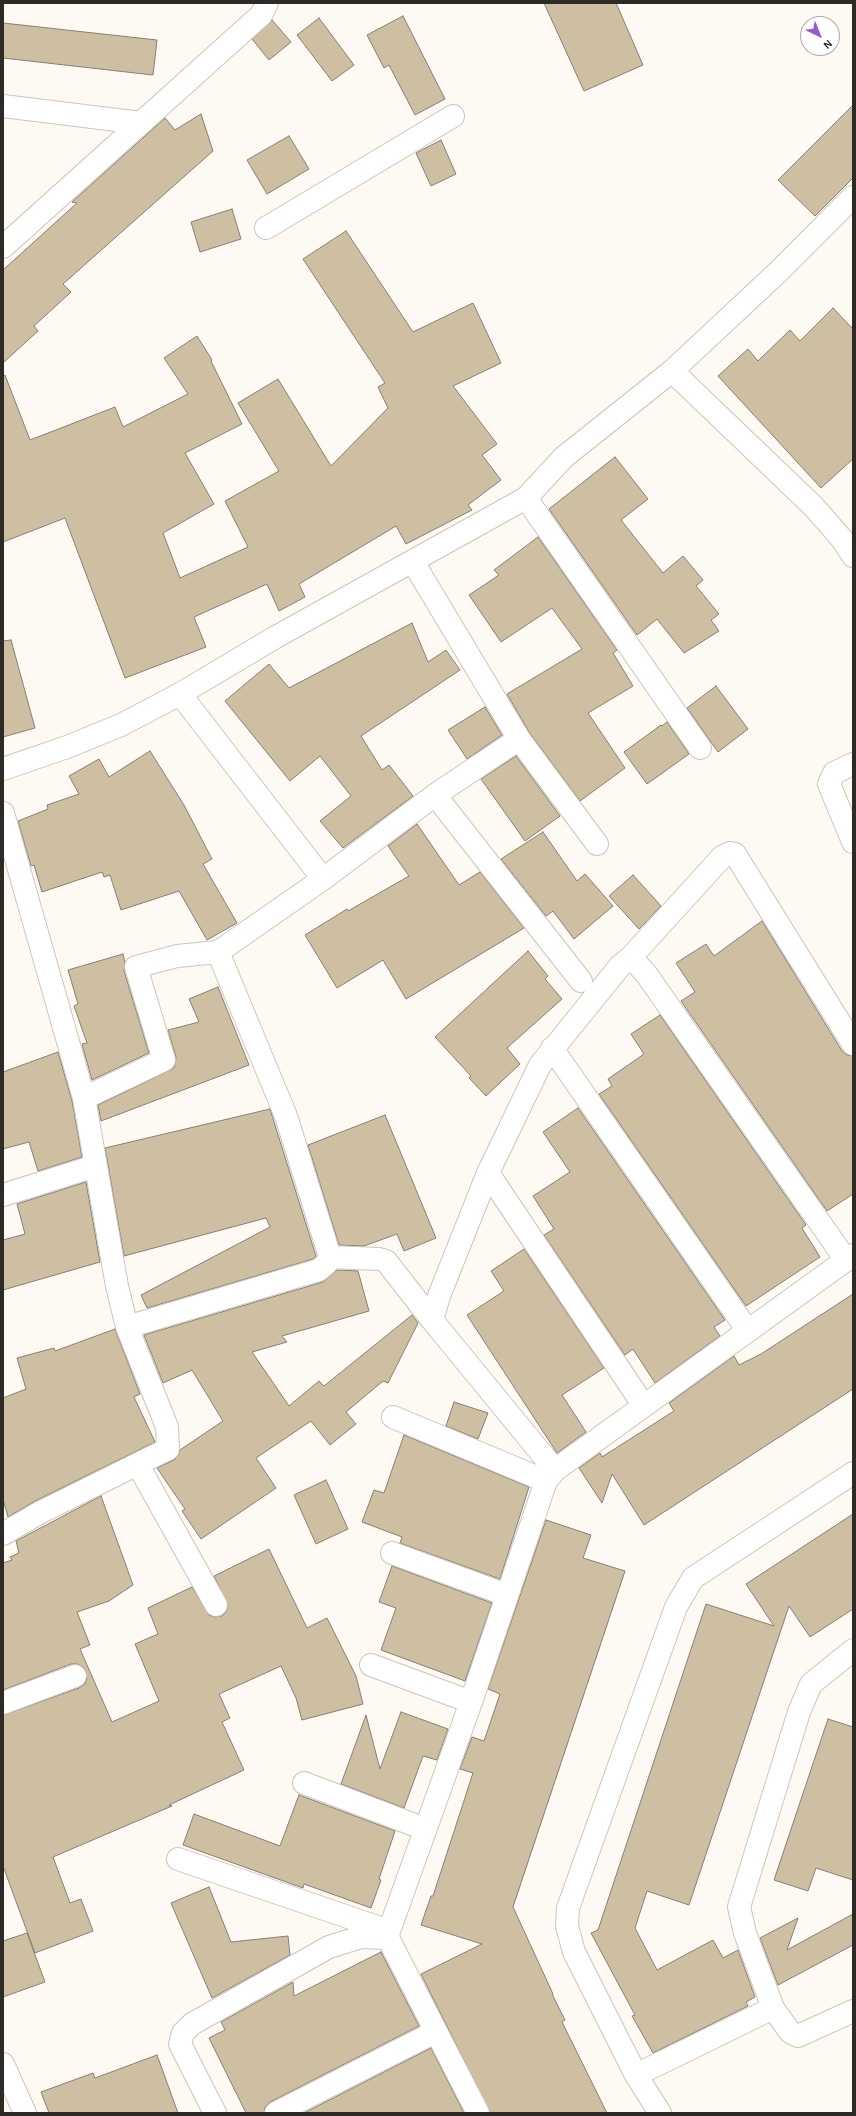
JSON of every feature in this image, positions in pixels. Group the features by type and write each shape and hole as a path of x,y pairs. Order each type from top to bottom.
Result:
{"street":[{"path":"3,247 13,229 141,123 261,15 267,3"},
{"path":"3,106 141,123"},
{"path":"266,228 453,116"},
{"path":"3,769 67,747 121,725 180,694 274,638 526,498 564,457 672,371 777,273 853,197"},
{"path":"672,371 814,507 842,539 853,556"},
{"path":"526,498 700,748"},
{"path":"413,562 519,739 597,844"},
{"path":"180,694 323,879"},
{"path":"84,1098 164,1060 136,967 177,956 218,952 323,879 435,795 519,739"},
{"path":"853,764 834,773 829,784 853,842"},
{"path":"435,795 581,981"},
{"path":"3,813 84,1098 95,1166 127,1327 167,1427 168,1449 41,1512 3,1533"},
{"path":"432,1320 439,1296 488,1173 540,1065 552,1048 620,966 631,957 723,856 730,853 736,854 853,1044"},
{"path":"127,1327 318,1270 326,1264 330,1256 286,1116 218,952"},
{"path":"388,1934 551,1475 849,1257 651,982 631,957"},
{"path":"552,1048 748,1331"},
{"path":"3,1195 95,1166"},
{"path":"488,1173 644,1406"},
{"path":"330,1256 378,1259 386,1261 551,1475"},
{"path":"393,1417 551,1475"},
{"path":"138,1465 216,1605"},
{"path":"660,2113 636,2075 574,1952 567,1926 568,1908 676,1607 693,1578 853,1473"},
{"path":"392,1553 508,1595"},
{"path":"853,1650 811,1684 799,1712 739,1907 746,1933 773,2008 790,2032 798,2036 853,2011"},
{"path":"371,1665 470,1702"},
{"path":"3,1703 75,1676"},
{"path":"304,1783 425,1829"},
{"path":"178,1859 388,1934 435,2032 478,2113"},
{"path":"215,2113 180,2044 183,2033 192,2024 329,1948 360,1937 388,1934"},
{"path":"636,2075 773,2008"},
{"path":"276,2113 435,2032"},
{"path":"5,2076 25,2113"}],"building":[{"path":"544,3 616,3 643,65 584,91"},
{"path":"403,16 445,99 415,115 389,65 384,68 367,35"},
{"path":"319,18 354,65 332,81 297,35"},
{"path":"272,20 291,42 269,60 252,39"},
{"path":"3,23 157,40 153,75 3,58"},
{"path":"853,105 853,178 815,216 778,180"},
{"path":"201,114 213,151 63,284 71,292 34,326 38,331 3,363 3,270 77,203 72,202 165,118 175,130"},
{"path":"289,136 309,169 267,194 247,160"},
{"path":"441,140 456,174 431,186 416,153"},
{"path":"232,209 241,239 200,252 191,222"},
{"path":"346,231 413,332 473,303 501,363 453,386 497,444 482,455 501,480 468,505 472,510 406,544 396,526 299,584 305,597 279,611 267,584 194,617 206,647 125,678 65,518 3,542 3,376 5,375 30,440 115,407 123,427 188,394 164,358 197,336 212,360 211,361 242,424 185,453 214,504 163,533 180,578 248,547 225,501 279,471 238,403 278,379 331,466 388,408 378,387 385,383 303,259"},
{"path":"833,308 853,329 853,459 821,488 718,376 748,349 758,361 790,330 800,341"},
{"path":"615,457 648,499 621,520 663,573 683,556 703,580 696,586 719,614 711,620 719,631 684,653 657,619 637,635 549,509"},
{"path":"538,537 617,650 613,653 633,686 588,713 625,768 580,801 529,732 507,694 582,649 552,608 501,642 469,595 499,575 494,570"},
{"path":"412,623 428,662 446,650 460,670 361,736 382,770 389,765 413,796 343,848 320,821 351,796 320,756 290,781 225,701 269,664 289,688"},
{"path":"11,640 35,728 3,737 3,641"},
{"path":"716,686 748,729 718,752 687,708"},
{"path":"485,707 502,735 467,759 448,730"},
{"path":"667,722 689,754 647,784 624,752"},
{"path":"150,751 184,805 212,859 203,864 237,923 207,940 179,891 121,910 110,875 104,877 102,872 42,892 34,865 31,866 18,821 48,809 47,805 79,794 69,776 99,759 109,777"},
{"path":"516,756 560,816 525,841 481,779"},
{"path":"417,824 459,885 480,872 524,928 406,999 383,960 337,988 305,935 347,909 348,911 409,876 388,846"},
{"path":"543,832 577,881 585,874 613,906 574,939 553,911 546,916 501,859"},
{"path":"633,875 661,906 639,929 609,896"},
{"path":"762,921 842,1051 847,1055 853,1056 853,1194 827,1211 681,1001 695,992 676,963 706,944 714,956"},
{"path":"528,951 548,976 545,979 562,999 507,1048 520,1064 486,1096 469,1078 471,1076 435,1037"},
{"path":"123,954 125,962 124,971 149,1053 92,1080 82,1044 87,1043 74,1006 78,1004 68,970"},
{"path":"218,987 249,1065 101,1121 98,1105 174,1068 176,1057 168,1030 199,1022 189,999"},
{"path":"660,1015 806,1225 802,1228 820,1257 746,1306 599,1094 612,1086 608,1079 644,1054 631,1034"},
{"path":"58,1052 72,1101 82,1157 38,1171 29,1142 3,1149 3,1072"},
{"path":"578,1108 725,1320 714,1327 720,1336 655,1383 633,1349 625,1355 544,1235 554,1229 533,1196 570,1172 543,1132"},
{"path":"270,1109 316,1256 313,1259 147,1308 141,1295 270,1227 266,1218 124,1256 105,1148"},
{"path":"385,1115 436,1238 404,1251 397,1234 364,1246 339,1245 308,1145"},
{"path":"86,1182 100,1262 3,1290 3,1240 25,1234 17,1204"},
{"path":"524,1249 604,1368 562,1395 586,1432 557,1453 467,1315 504,1291 491,1271"},
{"path":"337,1270 358,1271 369,1311 282,1336 287,1342 252,1352 289,1406 319,1381 324,1386 412,1315 418,1323 388,1383 383,1381 346,1412 356,1424 330,1445 311,1421 256,1458 276,1488 201,1539 182,1511 185,1509 157,1468 174,1460 178,1456 180,1450 223,1421 192,1370 163,1383 144,1335 323,1282"},
{"path":"853,1294 853,1389 644,1525 612,1474 602,1503 579,1468 600,1453 602,1457 674,1411 669,1403 734,1356 739,1365 761,1354"},
{"path":"115,1329 140,1394 134,1397 155,1442 35,1501 8,1517 3,1499 3,1398 26,1389 17,1358 54,1348 55,1351"},
{"path":"454,1402 488,1413 478,1439 446,1426"},
{"path":"404,1435 529,1487 500,1579 400,1543 402,1537 362,1522 374,1490 384,1493"},
{"path":"326,1480 348,1529 316,1544 294,1495"},
{"path":"101,1496 133,1585 109,1601 77,1612 90,1645 80,1649 112,1722 159,1701 135,1644 158,1634 148,1608 192,1587 209,1615 215,1617 222,1616 226,1612 228,1605 214,1576 269,1549 307,1628 327,1618 356,1676 363,1704 302,1720 296,1698 281,1666 219,1694 230,1718 222,1722 244,1770 169,1805 172,1806 53,1857 70,1903 81,1899 93,1931 35,1953 3,1866 3,1715 79,1688 85,1684 87,1678 83,1667 77,1664 71,1664 3,1690 3,1563 12,1560 10,1557 19,1553 16,1541"},
{"path":"853,1514 853,1609 810,1637 789,1606 689,1905 647,1891 635,1928 657,1970 713,1940 723,1958 738,1950 755,1997 746,2002 748,2006 653,2053 632,2016 635,2015 591,1933 598,1930 706,1604 774,1626 746,1584"},
{"path":"546,1520 591,1535 583,1558 625,1571 513,1907 565,2020 562,2022 607,2113 490,2113 421,1974 482,1944 421,1925 431,1896 433,1896 473,1773 460,1769 472,1737 484,1741 500,1694 488,1689"},
{"path":"392,1566 492,1603 465,1681 381,1650 396,1608 379,1602"},
{"path":"401,1712 448,1729 437,1760 423,1756 404,1808 341,1784 366,1715 380,1769"},
{"path":"828,1719 853,1727 853,1880 816,1868 808,1891 774,1880"},
{"path":"299,1795 395,1831 379,1879 381,1880 371,1908 304,1884 303,1888 183,1845 194,1814 280,1846"},
{"path":"209,1887 231,1942 288,1936 290,1955 212,1998 171,1903"},
{"path":"853,1914 853,1945 778,1985 760,1938 798,1918 787,1950"},
{"path":"27,1933 45,1982 3,1997 3,1941"},
{"path":"381,1952 419,2026 270,2102 265,2107 264,2113 246,2113 209,2038 225,2030 221,2022 293,1982 294,1996"},
{"path":"431,2048 464,2113 304,2113"},
{"path":"157,2055 178,2113 49,2113 41,2092 93,2073 95,2078"}]}
